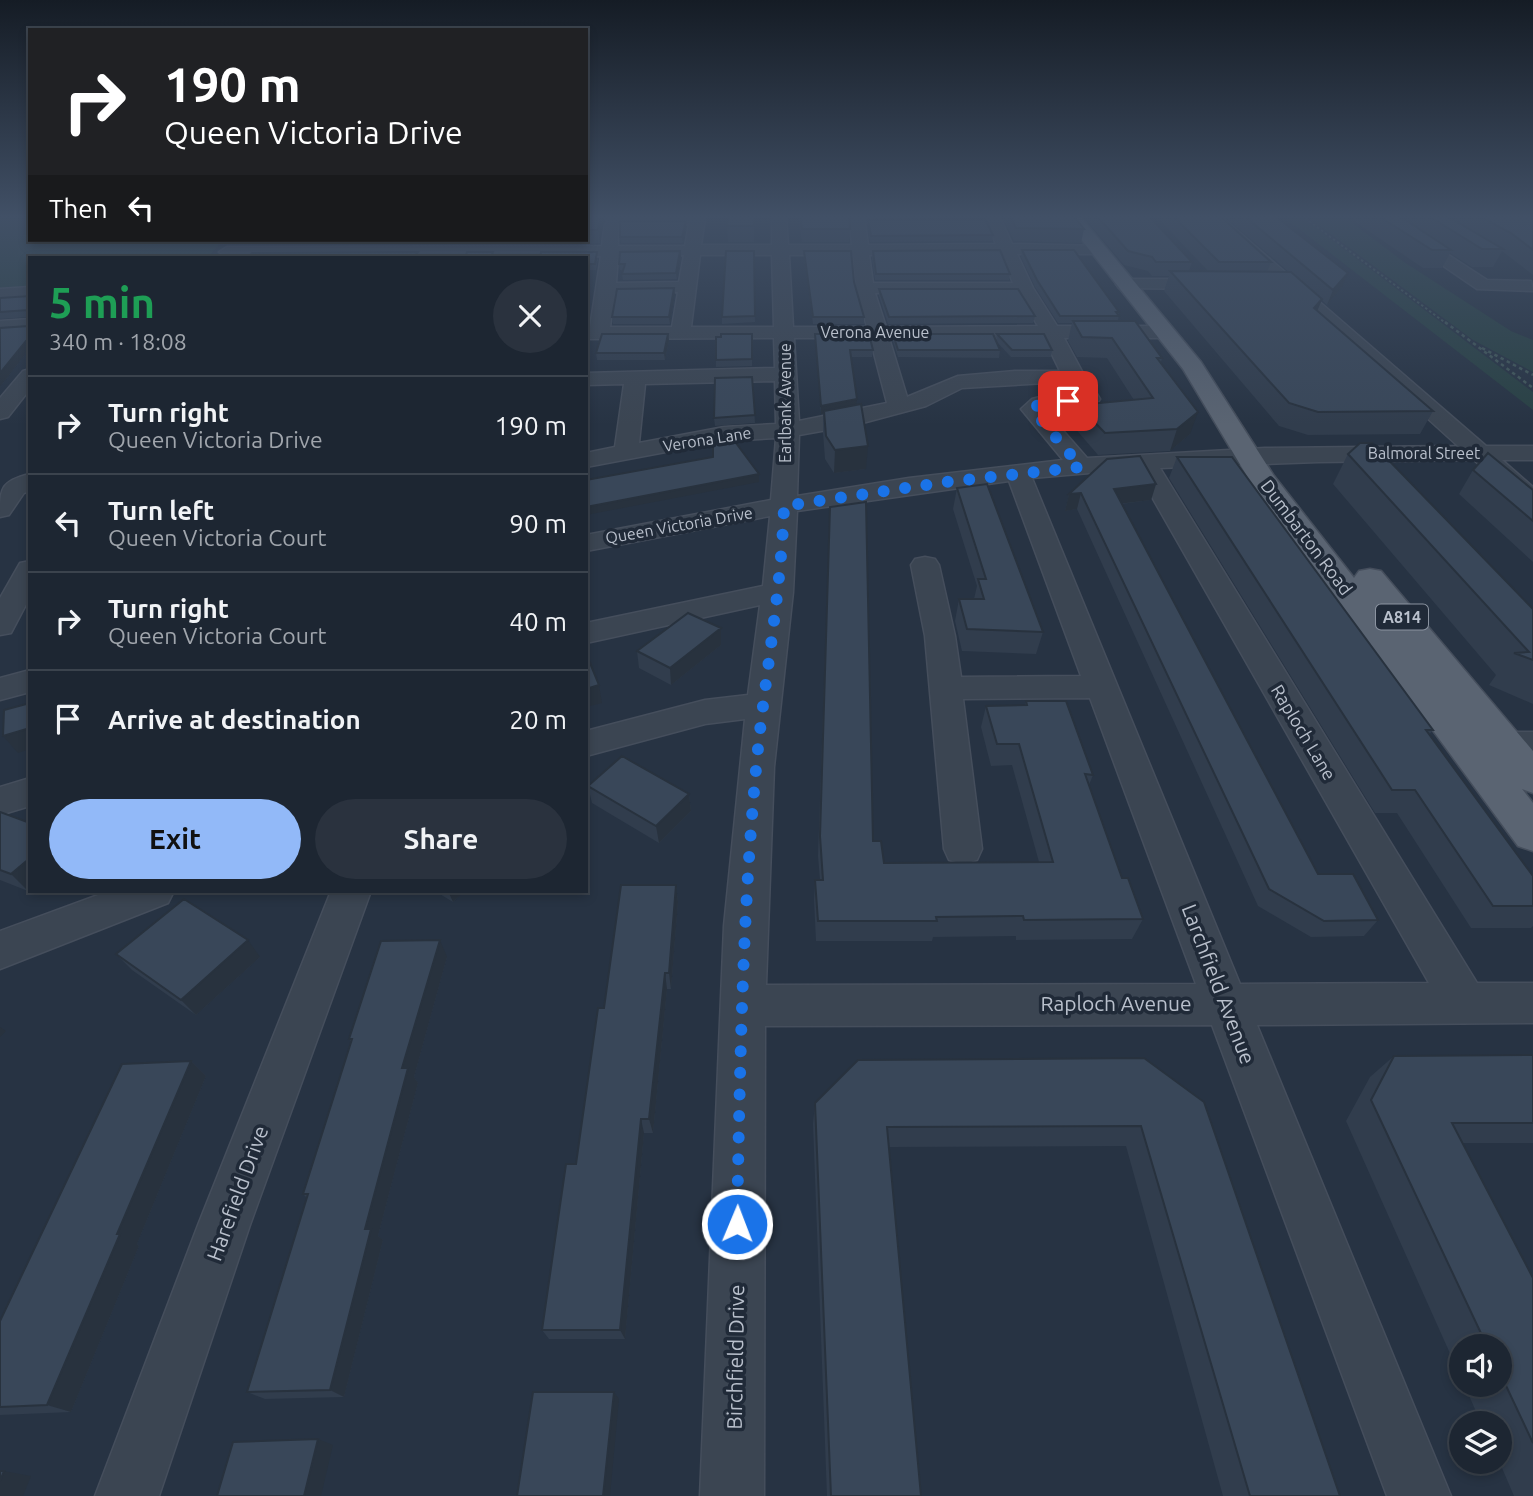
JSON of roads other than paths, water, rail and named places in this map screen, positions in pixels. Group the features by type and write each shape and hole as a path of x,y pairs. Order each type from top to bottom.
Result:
{"main road":[{"name":"Dumbarton Road","path":"1126,285 1260,455 1465,744 1533,834"},
{"name":"Dumbarton Road","path":"1260,455 1520,744 1533,778"}],"street":[{"path":"592,333 607,285"},
{"name":"Earlbank Avenue","path":"782,285 788,430 784,506"},
{"path":"865,285 899,406"},
{"path":"1023,285 1051,332"},
{"path":"1288,285 1533,500"},
{"path":"1483,285 1532,288"},
{"path":"607,288 688,286 681,333"},
{"path":"865,288 1024,288"},
{"path":"0,294 28,292"},
{"path":"0,327 28,325"},
{"name":"Verona Lane","path":"588,460 724,434 788,430 855,418 918,401 958,382 1015,377 1073,377 1051,332"},
{"name":"Verona Avenue","path":"592,333 1164,332"},
{"path":"23,370 0,414 28,413"},
{"path":"588,379 786,374"},
{"path":"626,453 635,378"},
{"path":"1081,467 1032,409 1040,404 1089,399"},
{"name":"Balmoral Street","path":"1260,455 1533,453"},
{"name":"Queen Victoria Drive","path":"588,542 784,506 1018,473 1260,455"},
{"name":"Raploch Lane","path":"1144,462 1465,1003"},
{"name":"Larchfield Avenue","path":"1018,473 1419,1496"},
{"path":"0,509 15,488 28,482"},
{"name":"Birchfield Drive","path":"732,1496 742,1006 749,854 763,705 778,592 784,506"},
{"path":"925,565 938,621 963,849"},
{"path":"0,626 28,573"},
{"path":"588,633 778,592"},
{"path":"0,689 28,682"},
{"path":"946,688 1102,687"},
{"path":"588,743 705,712 763,705"},
{"path":"1465,744 1520,744"},
{"path":"0,801 28,793"},
{"path":"0,950 149,893"},
{"name":"Harefield Drive","path":"127,1496 224,1225 350,893"},
{"name":"Raploch Avenue","path":"742,1006 1533,1003"}]}
